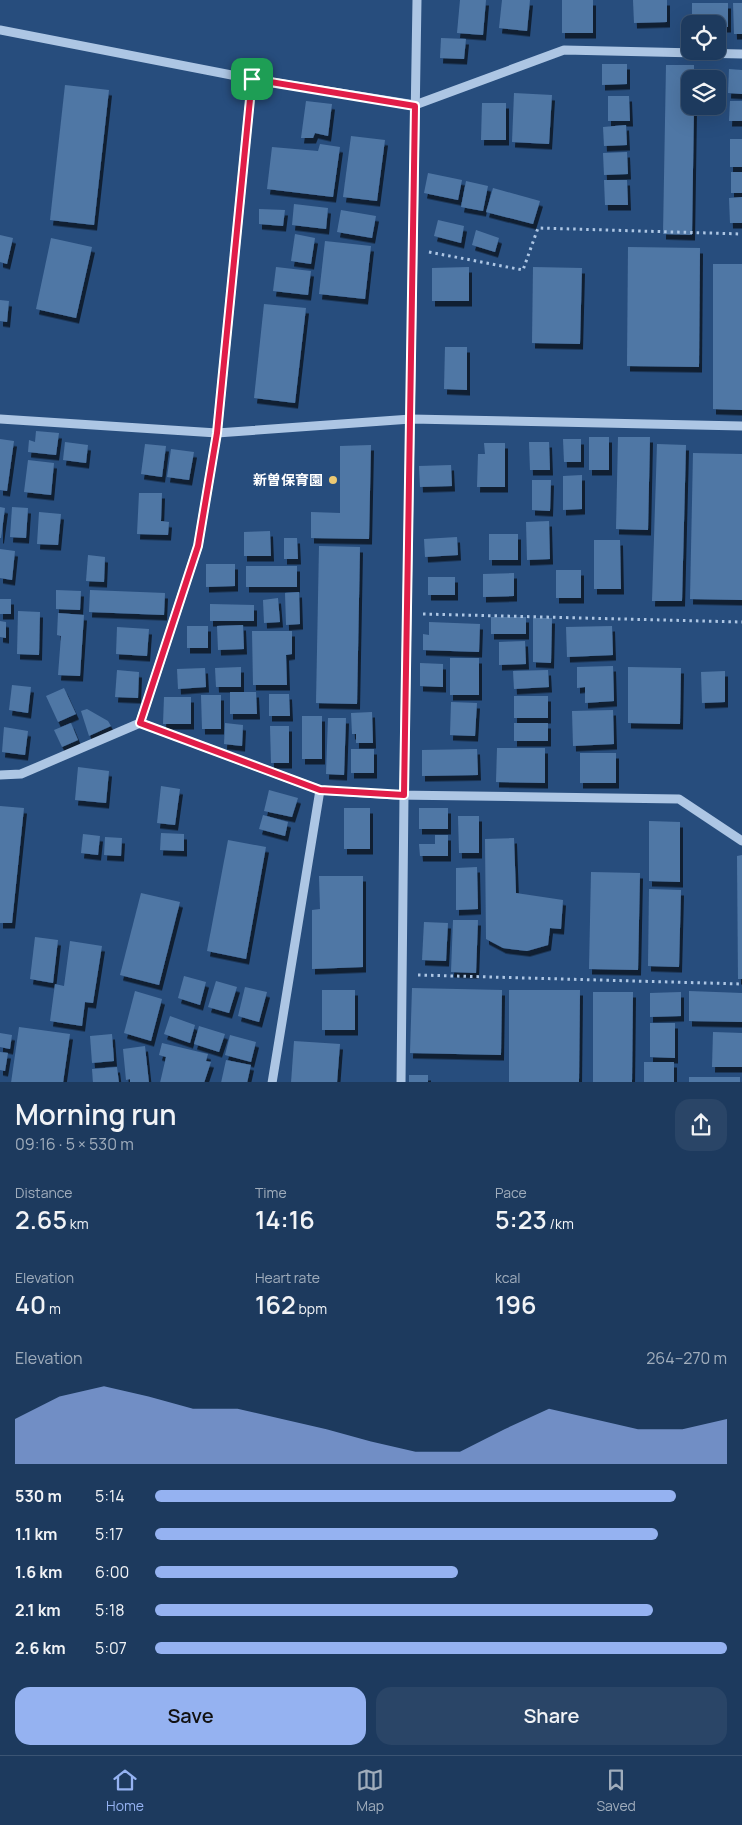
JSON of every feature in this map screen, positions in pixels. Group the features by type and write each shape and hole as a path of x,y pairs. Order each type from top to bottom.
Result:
{"street":[{"path":"401,1082 404,795 418,0"},
{"path":"0,30 252,79 415,106 564,50 742,54"},
{"path":"140,723 198,546 217,433 252,79"},
{"path":"0,419 217,433 411,419 742,426"},
{"path":"0,775 21,774 140,723 320,790 404,795 679,799 742,840"},
{"path":"272,1082 320,790"}],"path":[{"path":"413,248 523,270 538,228 742,234"},
{"path":"407,614 742,622"},
{"path":"402,975 742,984"}],"building":[{"path":"460,0 486,0 483,35 457,33"},
{"path":"502,0 530,0 527,31 499,28"},
{"path":"562,0 593,0 593,33 562,33"},
{"path":"633,0 667,0 667,22 634,23"},
{"path":"692,3 728,3 728,27 726,27 726,15 692,15"},
{"path":"733,3 742,3 742,34 734,34"},
{"path":"441,38 466,39 464,59 440,58"},
{"path":"602,64 627,64 627,84 602,85"},
{"path":"666,65 694,65 694,70 681,70 681,115 694,115 692,235 663,234"},
{"path":"729,69 742,70 742,94 728,93"},
{"path":"65,85 109,90 94,225 50,220"},
{"path":"514,93 552,95 549,144 512,142"},
{"path":"608,96 629,96 630,121 608,121"},
{"path":"306,101 332,104 328,136 315,133 313,138 301,138"},
{"path":"730,101 742,101 742,121 729,121"},
{"path":"482,103 506,103 506,140 481,140"},
{"path":"626,125 627,145 604,146 603,127"},
{"path":"351,136 385,140 377,201 343,197"},
{"path":"730,139 742,139 742,167 730,167"},
{"path":"320,144 340,147 333,197 267,189 272,147 318,151"},
{"path":"627,152 628,174 604,175 603,153"},
{"path":"731,172 742,172 742,193 731,193"},
{"path":"428,173 462,180 458,200 424,193"},
{"path":"604,180 627,180 628,205 605,205"},
{"path":"466,181 488,186 483,211 461,207"},
{"path":"493,188 540,201 533,224 486,212"},
{"path":"742,197 742,223 730,223 729,198"},
{"path":"294,204 328,208 326,229 292,225"},
{"path":"259,209 285,210 283,226 259,224"},
{"path":"341,210 376,216 372,238 337,232"},
{"path":"438,220 464,226 461,243 434,236"},
{"path":"476,230 499,238 495,252 472,245"},
{"path":"295,234 315,238 311,264 291,261"},
{"path":"0,235 13,238 7,264 0,262"},
{"path":"51,238 92,247 76,318 36,309"},
{"path":"325,241 371,246 365,299 319,294"},
{"path":"628,247 700,248 699,367 627,366"},
{"path":"713,264 742,264 742,410 713,409"},
{"path":"276,267 311,271 308,295 273,291"},
{"path":"469,267 469,301 432,301 432,268"},
{"path":"533,267 582,268 580,344 532,343"},
{"path":"0,300 9,301 7,322 0,321"},
{"path":"264,304 306,308 295,403 254,398"},
{"path":"445,347 467,347 467,390 444,389"},
{"path":"36,431 59,433 56,455 28,452 29,440 35,442"},
{"path":"589,437 609,437 609,470 589,470"},
{"path":"618,437 650,437 648,530 616,529"},
{"path":"0,439 14,441 7,491 0,490"},
{"path":"563,439 581,439 581,462 564,462"},
{"path":"65,442 88,445 86,463 63,460"},
{"path":"529,442 549,442 550,470 530,470"},
{"path":"484,443 505,443 505,487 477,487 478,454 485,454"},
{"path":"145,444 166,446 162,477 141,474"},
{"path":"657,444 686,445 682,601 652,601"},
{"path":"371,445 369,539 311,538 311,512 340,513 340,446"},
{"path":"171,449 194,452 189,480 167,477"},
{"path":"693,453 742,454 742,600 690,599"},
{"path":"28,460 54,463 51,495 24,492"},
{"path":"451,465 452,486 420,487 419,466"},
{"path":"582,475 582,509 563,510 563,476"},
{"path":"532,480 551,480 550,511 532,510"},
{"path":"139,493 162,493 161,521 169,522 168,535 137,534"},
{"path":"0,507 5,508 1,538 0,538"},
{"path":"12,507 28,508 26,538 10,537"},
{"path":"39,512 61,514 58,545 37,544"},
{"path":"549,521 550,559 527,560 526,522"},
{"path":"270,531 271,556 244,556 244,532"},
{"path":"489,534 518,534 518,560 489,560"},
{"path":"457,537 458,555 425,557 424,539"},
{"path":"284,538 297,538 298,559 284,559"},
{"path":"594,540 620,540 621,589 594,589"},
{"path":"319,546 360,547 357,704 316,703"},
{"path":"0,549 15,551 12,580 0,578"},
{"path":"88,555 105,557 104,582 86,581"},
{"path":"206,564 235,564 235,586 206,587"},
{"path":"246,566 297,566 297,587 246,587"},
{"path":"556,570 581,570 581,598 556,598"},
{"path":"514,573 514,596 483,597 483,574"},
{"path":"428,577 455,577 455,595 428,595"},
{"path":"56,590 81,591 80,610 56,609"},
{"path":"90,590 165,593 164,615 89,612"},
{"path":"299,592 300,624 286,625 285,593"},
{"path":"278,598 280,622 264,623 263,600"},
{"path":"0,599 11,599 11,614 0,614"},
{"path":"210,604 254,605 254,621 210,621"},
{"path":"18,611 40,612 39,655 17,654"},
{"path":"58,613 84,615 80,676 58,675 61,636 57,635"},
{"path":"491,617 526,617 526,634 491,634"},
{"path":"533,618 552,618 551,663 533,662"},
{"path":"0,621 6,622 6,638 0,637"},
{"path":"429,622 480,624 479,652 423,650 423,634 429,635"},
{"path":"243,625 244,649 218,650 217,626"},
{"path":"187,626 208,626 208,648 187,648"},
{"path":"612,626 613,655 567,657 566,627"},
{"path":"117,627 149,629 147,656 116,654"},
{"path":"252,631 292,631 292,654 286,655 287,685 253,685"},
{"path":"525,641 526,664 499,665 499,642"},
{"path":"450,658 479,658 479,695 450,695"},
{"path":"420,663 443,664 443,687 420,686"},
{"path":"613,666 614,701 585,703 585,687 577,688 577,667"},
{"path":"241,667 241,687 216,687 215,668"},
{"path":"628,667 681,668 680,724 628,723"},
{"path":"205,668 206,687 178,689 177,669"},
{"path":"117,670 139,672 138,698 115,697"},
{"path":"548,670 549,687 514,689 513,671"},
{"path":"725,671 725,702 702,703 701,672"},
{"path":"12,685 31,687 28,713 9,710"},
{"path":"64,688 76,714 58,722 46,696"},
{"path":"230,692 256,692 257,714 230,714"},
{"path":"269,694 289,694 290,716 269,716"},
{"path":"201,695 221,695 221,729 202,729"},
{"path":"514,696 548,696 548,718 514,718"},
{"path":"164,697 191,697 191,724 163,724"},
{"path":"451,702 477,703 475,736 450,735"},
{"path":"87,709 108,721 111,726 89,736 81,711"},
{"path":"613,710 614,744 573,746 572,711"},
{"path":"372,712 373,743 356,743 356,734 352,734 351,713"},
{"path":"302,716 322,716 322,759 302,759"},
{"path":"328,718 346,718 344,775 326,774"},
{"path":"71,723 78,740 62,747 54,730"},
{"path":"225,723 243,725 242,746 224,744"},
{"path":"514,723 548,723 548,741 514,741"},
{"path":"270,726 289,726 289,763 271,763"},
{"path":"4,727 28,731 25,755 2,752"},
{"path":"497,748 545,748 545,783 496,782"},
{"path":"351,749 374,749 374,773 351,773"},
{"path":"477,749 478,775 422,776 422,750"},
{"path":"580,753 616,753 616,783 580,783"},
{"path":"78,767 109,771 106,803 75,800"},
{"path":"161,786 180,789 175,825 157,823"},
{"path":"269,790 298,798 292,817 264,811"},
{"path":"0,806 24,808 12,923 0,923"},
{"path":"344,808 370,808 370,849 344,849"},
{"path":"419,808 448,808 448,829 419,829"},
{"path":"263,815 288,822 285,836 259,829"},
{"path":"458,816 479,816 479,853 459,853"},
{"path":"649,821 680,822 680,882 649,881"},
{"path":"161,833 184,834 184,851 160,850"},
{"path":"83,834 100,836 98,855 81,853"},
{"path":"435,835 448,835 448,856 420,856 419,844 435,844"},
{"path":"105,837 122,838 121,856 104,855"},
{"path":"514,838 516,893 563,900 561,929 550,928 548,945 527,951 503,948 486,939 485,839"},
{"path":"228,840 266,847 246,959 207,951"},
{"path":"742,855 742,979 738,979 737,856"},
{"path":"477,867 478,909 456,910 456,868"},
{"path":"591,872 640,873 638,970 589,969"},
{"path":"319,876 363,876 363,967 312,969 312,910 320,909"},
{"path":"649,889 681,890 679,967 648,966"},
{"path":"141,893 180,902 159,985 120,975"},
{"path":"453,920 478,920 476,973 451,972"},
{"path":"424,922 448,923 446,961 422,960"},
{"path":"35,937 58,940 53,983 30,979"},
{"path":"70,941 102,946 93,1003 85,1002 82,1026 50,1021 55,984 64,986"},
{"path":"184,976 206,982 200,1005 178,998"},
{"path":"216,981 237,987 229,1013 208,1007"},
{"path":"245,987 267,992 259,1022 238,1016"},
{"path":"412,988 502,990 501,1055 410,1053"},
{"path":"322,990 355,990 355,1030 322,1030"},
{"path":"509,990 580,990 579,1082 509,1082"},
{"path":"135,991 162,999 151,1041 124,1033"},
{"path":"689,991 742,993 742,1022 689,1021"},
{"path":"593,992 633,992 632,1082 593,1082"},
{"path":"681,992 681,1016 650,1017 650,993"},
{"path":"170,1016 195,1025 190,1043 164,1034"},
{"path":"650,1023 675,1023 675,1058 650,1057"},
{"path":"199,1026 225,1034 219,1052 194,1044"},
{"path":"19,1027 70,1034 63,1082 11,1082"},
{"path":"713,1032 742,1033 742,1067 712,1067"},
{"path":"0,1033 12,1035 10,1049 0,1047"},
{"path":"112,1034 114,1061 92,1063 90,1036"},
{"path":"230,1035 256,1042 251,1062 225,1055"},
{"path":"294,1041 340,1044 337,1082 291,1082"},
{"path":"162,1043 208,1054 206,1061 211,1062 204,1082 160,1082 166,1057 159,1055"},
{"path":"145,1046 149,1082 130,1082 130,1079 126,1080 123,1049"},
{"path":"0,1052 8,1053 5,1071 0,1070"},
{"path":"226,1060 251,1065 247,1082 221,1082"},
{"path":"644,1062 674,1062 674,1082 644,1082"},
{"path":"117,1067 119,1082 93,1082 92,1069"},
{"path":"409,1075 428,1075 428,1082 409,1082"},
{"path":"689,1077 740,1077 740,1082 689,1082"}],"place":[{"name":"新曽保育園","path":"333,480"}],"route":[{"path":"252,79 415,106 404,795 320,790 140,723 198,546 217,433 252,79"}]}
